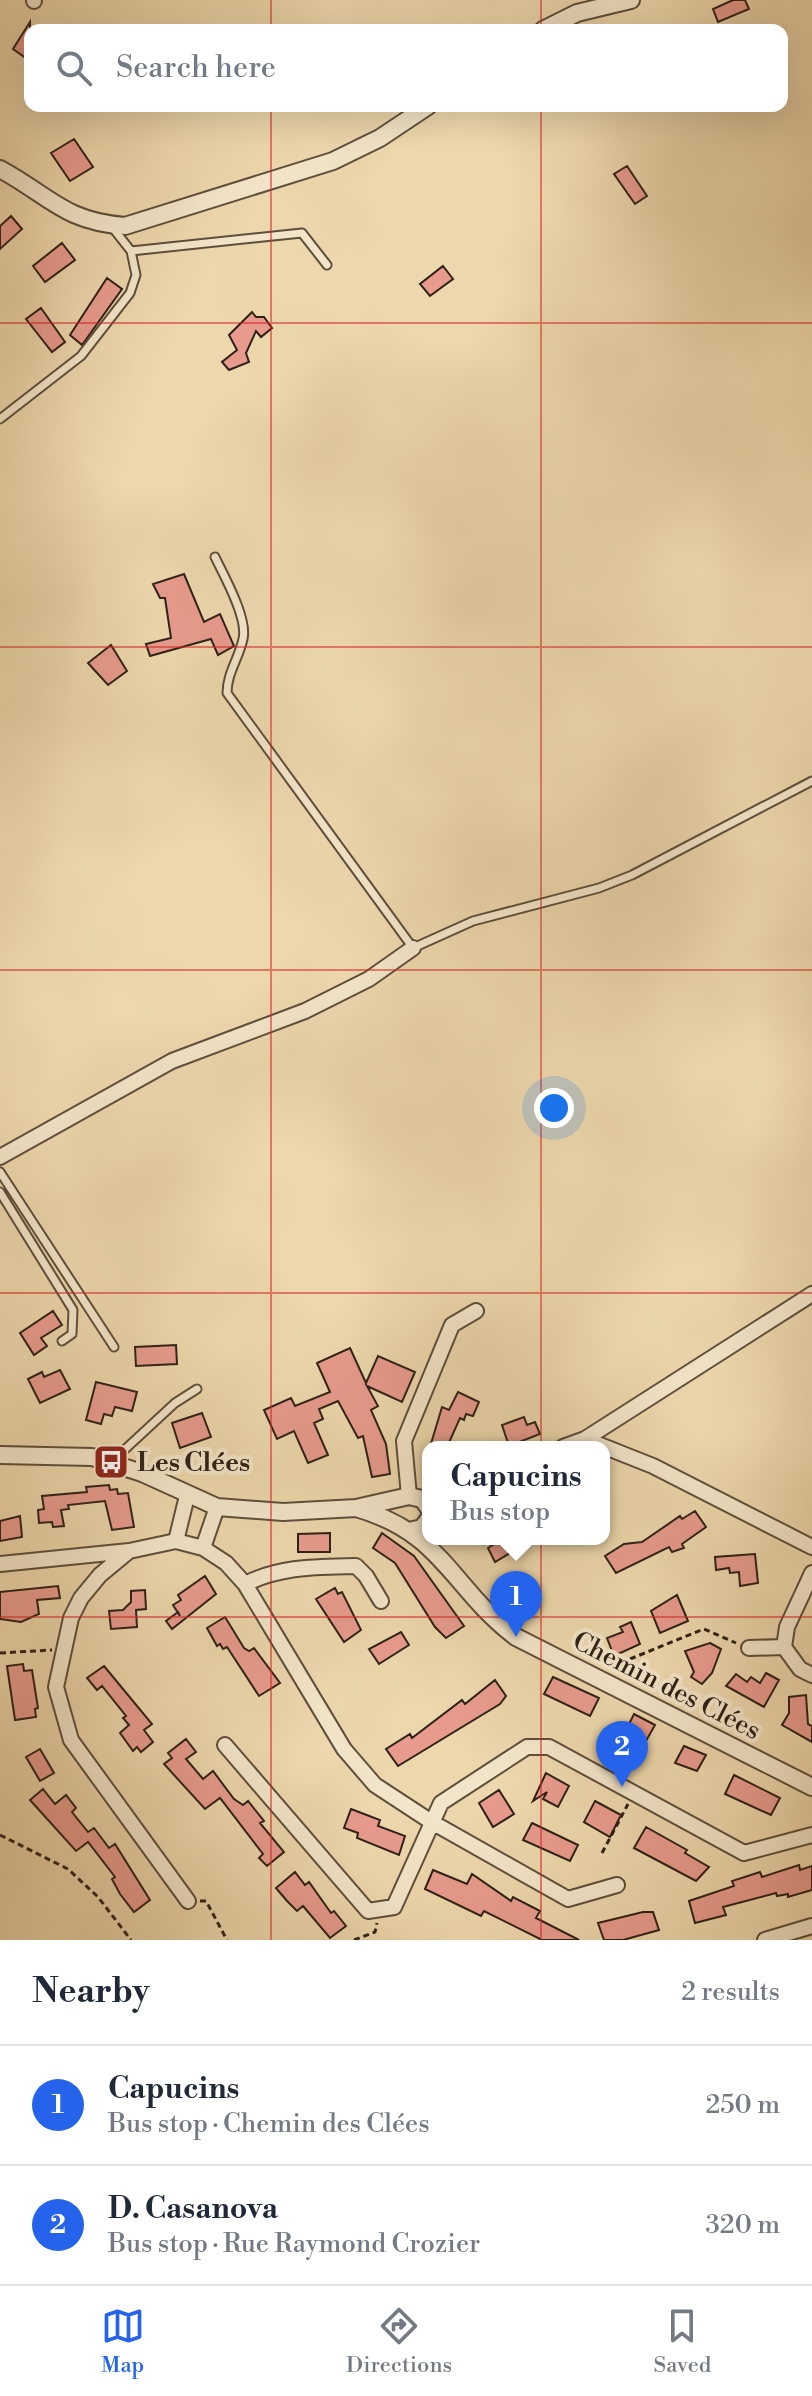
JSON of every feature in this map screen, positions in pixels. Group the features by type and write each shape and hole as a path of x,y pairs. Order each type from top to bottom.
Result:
{"street":[{"path":"555,24 577,13 631,0"},
{"path":"0,169 62,210 94,224 125,226 333,161 380,138 419,112"},
{"path":"0,1157 172,1061 284,1021 369,979 413,948"},
{"path":"580,1441 812,1294"},
{"path":"422,1511 404,1441 452,1325 476,1311"},
{"path":"585,1439 590,1441"},
{"path":"610,1449 653,1466 812,1547"},
{"path":"0,1455 74,1455 117,1464 217,1507 283,1512 356,1508 422,1515"},
{"path":"176,1541 187,1496"},
{"path":"203,1548 217,1507"},
{"name":"Chemin des Clées","path":"356,1508 403,1527 422,1516"},
{"path":"422,1515 395,1509 403,1527 422,1516"},
{"path":"0,1564 129,1551 176,1541 203,1548 226,1563 245,1584 344,1749 375,1785 430,1821 568,1899 617,1885"},
{"name":"Chemin des Clées","path":"442,1545 473,1596 516,1637 812,1787"},
{"path":"129,1551 100,1575 81,1598 71,1618 56,1687 71,1740 188,1901"},
{"path":"245,1584 268,1572 289,1568 356,1566 381,1601"},
{"path":"812,1573 787,1627 784,1647 800,1669 812,1675"},
{"path":"749,1648 784,1647"},
{"path":"225,1745 368,1911 394,1907 430,1821 441,1803 527,1747 549,1747 744,1853 812,1835"},
{"path":"765,1940 812,1926"}],"lane":[{"path":"0,419 81,356 130,293 136,275 131,251 118,239 111,225"},
{"path":"131,251 288,232 302,233 327,265"},
{"path":"215,557 233,593 245,635 227,682 227,693 413,948 473,921 599,888 632,875 812,781"},
{"path":"0,1172 114,1347"},
{"path":"0,1192 73,1310 72,1334 62,1341"},
{"path":"117,1464 121,1453 175,1403 197,1389"}],"path":[{"path":"609,1682 616,1667 630,1659 704,1629 749,1648"},
{"path":"0,1653 42,1648 63,1652"},
{"path":"602,1853 634,1794"},
{"path":"0,1835 68,1869 98,1897 131,1940"},
{"path":"188,1901 206,1901 227,1940"},
{"path":"354,1940 375,1932 380,1909"}],"building":[{"path":"733,0 745,0 749,9 718,22 713,9"},
{"path":"24,32 24,57 13,49"},
{"path":"74,139 93,167 70,181 51,153"},
{"path":"627,166 647,196 635,204 614,174"},
{"path":"11,216 22,229 0,249 0,226"},
{"path":"62,243 75,260 45,282 33,266"},
{"path":"443,266 453,279 430,296 420,284"},
{"path":"107,278 122,289 82,345 70,335"},
{"path":"41,308 65,342 52,352 26,319"},
{"path":"252,312 256,317 264,317 272,328 261,337 256,331 246,353 249,362 229,370 222,362 237,350 229,335"},
{"path":"184,574 204,622 220,614 234,646 218,655 211,639 150,656 146,644 171,638 165,598 160,598 153,584"},
{"path":"111,645 127,671 108,685 88,663"},
{"path":"53,1311 62,1325 41,1338 47,1346 34,1355 20,1333"},
{"path":"176,1345 177,1364 136,1366 135,1347"},
{"path":"350,1348 366,1383 378,1356 415,1372 402,1402 367,1386 378,1406 371,1410 386,1444 390,1474 372,1477 363,1436 358,1438 338,1401 319,1409 323,1419 314,1423 328,1455 308,1463 294,1431 277,1439 264,1410 291,1398 295,1406 330,1392 317,1363"},
{"path":"60,1370 70,1389 40,1403 28,1379 42,1372 44,1377"},
{"path":"96,1382 137,1392 132,1411 115,1407 112,1416 104,1414 101,1424 86,1420"},
{"path":"458,1392 479,1402 473,1416 466,1414 464,1420 460,1418 450,1441 432,1441 442,1407 449,1410"},
{"path":"202,1413 211,1437 180,1448 172,1423"},
{"path":"524,1417 527,1425 535,1422 540,1434 522,1441 507,1441 502,1425"},
{"path":"109,1485 110,1490 117,1489 118,1494 128,1493 134,1527 112,1530 105,1501 68,1505 69,1509 61,1510 64,1526 53,1527 52,1522 39,1523 38,1510 44,1509 42,1496 87,1492 86,1487"},
{"path":"695,1511 706,1527 682,1544 684,1548 672,1552 669,1547 616,1573 605,1556 624,1544 642,1542 680,1516 682,1519"},
{"path":"20,1516 22,1537 0,1541 0,1521"},
{"path":"330,1533 330,1552 298,1552 298,1534"},
{"path":"382,1533 414,1556 464,1626 446,1638 435,1627 395,1563 373,1548"},
{"path":"492,1545 512,1545 515,1550 495,1562 488,1548"},
{"path":"755,1554 758,1583 740,1586 739,1572 730,1573 729,1568 716,1570 715,1557"},
{"path":"205,1576 216,1594 172,1629 166,1621 178,1612 173,1605 181,1600 178,1595"},
{"path":"58,1586 60,1598 37,1600 39,1614 21,1622 0,1619 0,1592"},
{"path":"335,1588 338,1594 342,1592 361,1630 344,1642 316,1599"},
{"path":"145,1590 146,1609 136,1610 137,1627 111,1629 109,1611 123,1610 131,1602 131,1591"},
{"path":"677,1595 688,1621 660,1633 651,1611"},
{"path":"225,1617 244,1648 249,1651 254,1648 280,1683 259,1696 227,1647 217,1646 207,1628"},
{"path":"631,1622 640,1644 614,1656 607,1638 623,1632 620,1627"},
{"path":"401,1632 409,1645 379,1664 369,1649"},
{"path":"710,1643 721,1649 712,1673 702,1684 691,1677 694,1672 685,1651"},
{"path":"23,1664 24,1671 32,1670 38,1708 35,1709 36,1717 15,1720 7,1666"},
{"path":"104,1666 152,1724 144,1730 153,1742 141,1752 137,1747 133,1751 120,1733 129,1725 123,1718 126,1716 102,1686 97,1690 87,1678"},
{"path":"766,1673 779,1680 764,1707 726,1686 736,1674 747,1682 751,1677 760,1683"},
{"path":"553,1677 599,1698 590,1716 544,1694"},
{"path":"495,1680 506,1696 500,1704 398,1766 386,1749 410,1734 412,1738 462,1700 465,1704"},
{"path":"806,1695 812,1742 782,1725 789,1713 789,1697"},
{"path":"634,1714 655,1725 646,1741 626,1730"},
{"path":"186,1739 196,1752 186,1759 203,1779 213,1771 234,1799 243,1805 248,1801 264,1821 260,1823 284,1852 267,1866 259,1858 263,1854 220,1798 205,1809 164,1764 172,1758 168,1753"},
{"path":"684,1746 706,1755 697,1771 675,1763"},
{"path":"40,1749 54,1773 40,1781 26,1757"},
{"path":"546,1773 569,1786 558,1807 543,1799 547,1792 533,1801"},
{"path":"734,1775 780,1798 771,1815 725,1794"},
{"path":"43,1789 55,1804 66,1795 76,1808 72,1812 88,1832 94,1828 109,1848 115,1844 150,1900 134,1912 120,1894 112,1879 115,1877 88,1842 76,1851 30,1800"},
{"path":"499,1790 514,1814 493,1827 479,1803"},
{"path":"595,1801 621,1815 610,1837 584,1822"},
{"path":"351,1809 380,1820 378,1826 405,1836 399,1855 357,1838 358,1833 344,1828"},
{"path":"532,1823 578,1845 570,1861 523,1840"},
{"path":"646,1827 687,1850 685,1853 709,1867 696,1881 634,1848"},
{"path":"799,1865 800,1870 812,1866 812,1890 788,1897 788,1894 777,1896 776,1893 723,1907 726,1915 695,1923 689,1901 734,1886 732,1881 760,1872 762,1877"},
{"path":"433,1870 467,1884 472,1874 511,1901 513,1897 540,1911 536,1918 579,1940 542,1940 484,1911 481,1916 425,1889"},
{"path":"295,1872 305,1885 309,1882 331,1913 334,1911 346,1926 330,1938 303,1906 297,1911 276,1888"},
{"path":"653,1912 659,1930 623,1940 604,1940 598,1923"}],"place":[{"name":"Les Clées","path":"111,1462"},
{"name":"Capucins","path":"516,1637"},
{"name":"D. Casanova","path":"622,1787"}]}
